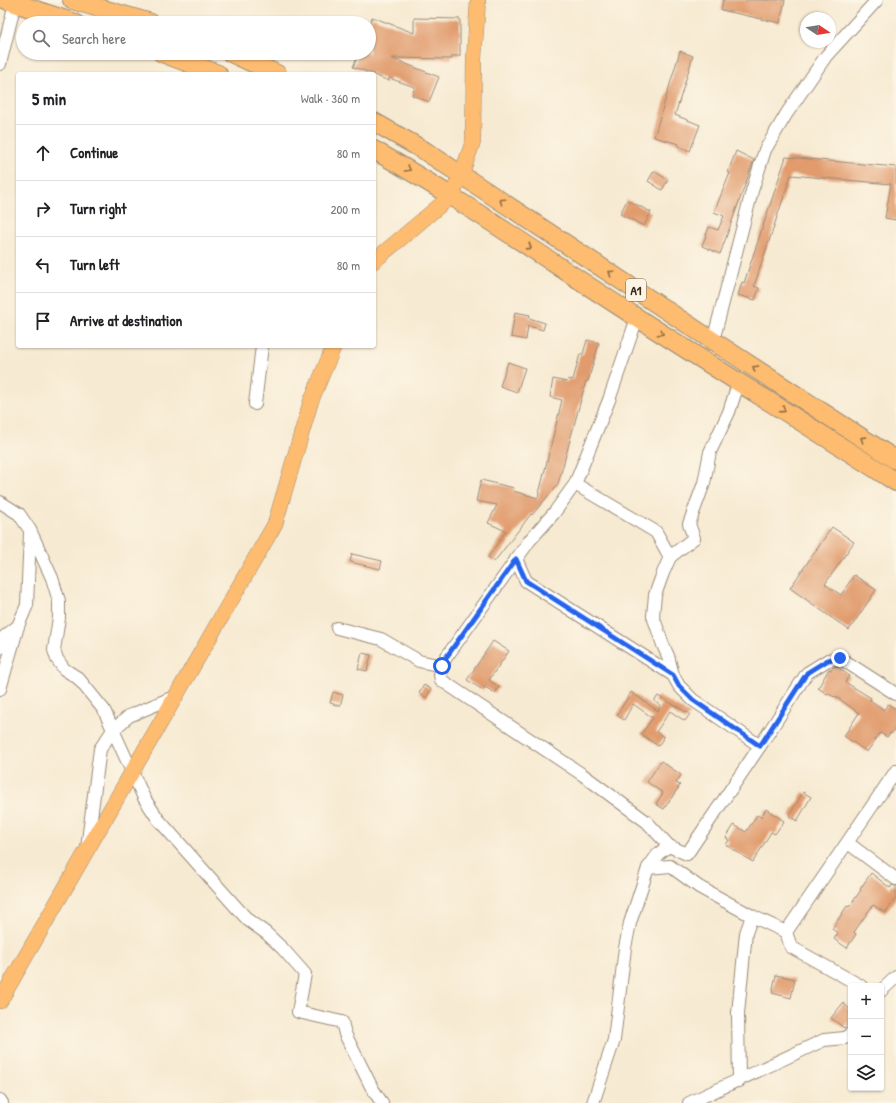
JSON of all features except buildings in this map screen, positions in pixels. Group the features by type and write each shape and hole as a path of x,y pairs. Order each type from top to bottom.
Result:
{"highway":[{"path":"72,0 127,16"},
{"path":"11,1 55,16"},
{"path":"181,60 213,72"},
{"path":"246,60 273,72"},
{"name":"A1","path":"376,123 425,151 461,174 896,460"},
{"name":"A1","path":"376,151 413,172 637,318 739,381 896,482"}],"main road":[{"path":"376,259 450,196 461,174 473,142 474,59 478,0"},
{"path":"0,1002 275,524 311,401 333,348"}],"street":[{"path":"713,341 752,191 765,150 787,113 826,56 877,0"},
{"path":"0,64 11,1"},
{"path":"637,318 609,400 575,484 554,513 530,540 445,659 440,674 441,680 583,775 647,822 669,846 687,854 807,673 828,660 840,658 896,694"},
{"path":"255,404 262,348"},
{"path":"739,381 729,412 710,452 704,483 689,524 694,538 670,557 655,595 653,616 668,656 673,675 679,686 693,700 760,746"},
{"path":"575,484 656,532 670,557"},
{"path":"0,502 20,514 30,530 48,566 60,601 60,618 54,650 57,659 64,669 78,678 104,710 144,798 158,819 236,907 248,920 266,933 283,949 305,974 298,1012 342,1022 345,1034 372,1088 382,1103"},
{"path":"0,689 18,626 27,605 30,530"},
{"path":"516,559 526,581 673,675"},
{"path":"0,648 4,637 18,626"},
{"path":"337,628 381,639 419,661 442,666"},
{"path":"87,851 100,749 113,730 129,716 176,696"},
{"path":"786,932 896,771"},
{"path":"848,843 896,879"},
{"path":"593,1103 614,1040 625,948 630,923 648,868 658,854 669,846"},
{"path":"648,868 670,866 700,887 752,916 786,932 791,947 856,983"},
{"path":"739,1081 738,1013 746,933 752,916"},
{"path":"884,988 896,977"},
{"path":"690,1103 824,1040 845,1038 848,1036"}],"route":[{"path":"442,666 445,659 516,559 526,581 673,675 679,686 693,700 760,746 807,673 828,660 840,658"}]}
